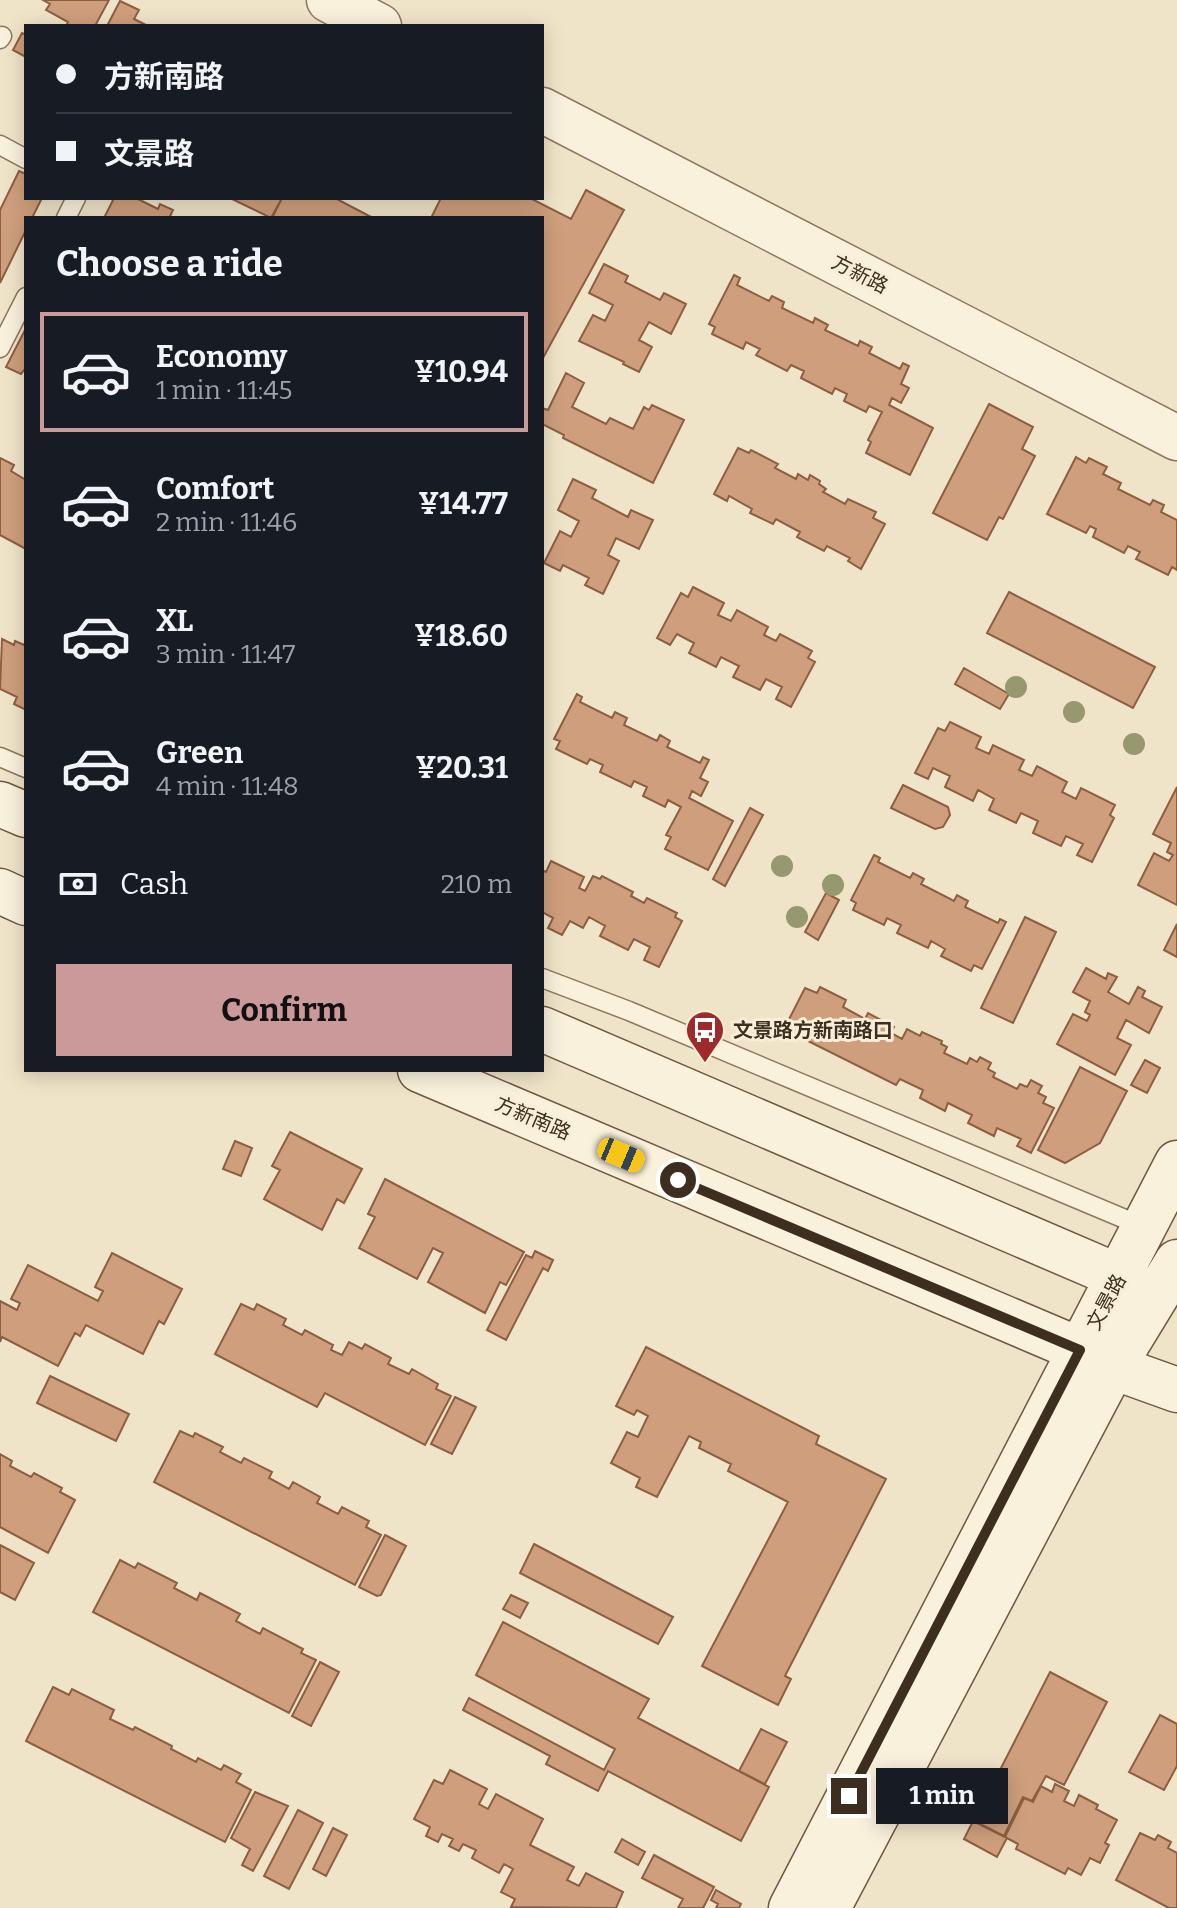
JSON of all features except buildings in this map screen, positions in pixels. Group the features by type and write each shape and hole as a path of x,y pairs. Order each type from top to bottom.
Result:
{"main road":[{"path":"329,0 375,24"},
{"name":"方新路","path":"544,111 1177,438"},
{"path":"0,804 24,814"},
{"path":"0,891 24,902"},
{"path":"544,1030 1158,1286"},
{"name":"方新南路","path":"425,1072 1096,1359 1177,1390"},
{"name":"文景路","path":"791,1908 1096,1359 1158,1286 1144,1227 1177,1163"},
{"name":"文景路","path":"828,1908 1096,1359"}],"lane":[{"path":"0,145 24,158"},
{"path":"0,348 24,301"},
{"path":"0,757 24,767"},
{"path":"544,979 629,1011 1144,1227"}],"place":[{"name":"文景路方新南路口","path":"705,1064"}],"route":[{"path":"678,1180 1080,1350 849,1796"}]}
